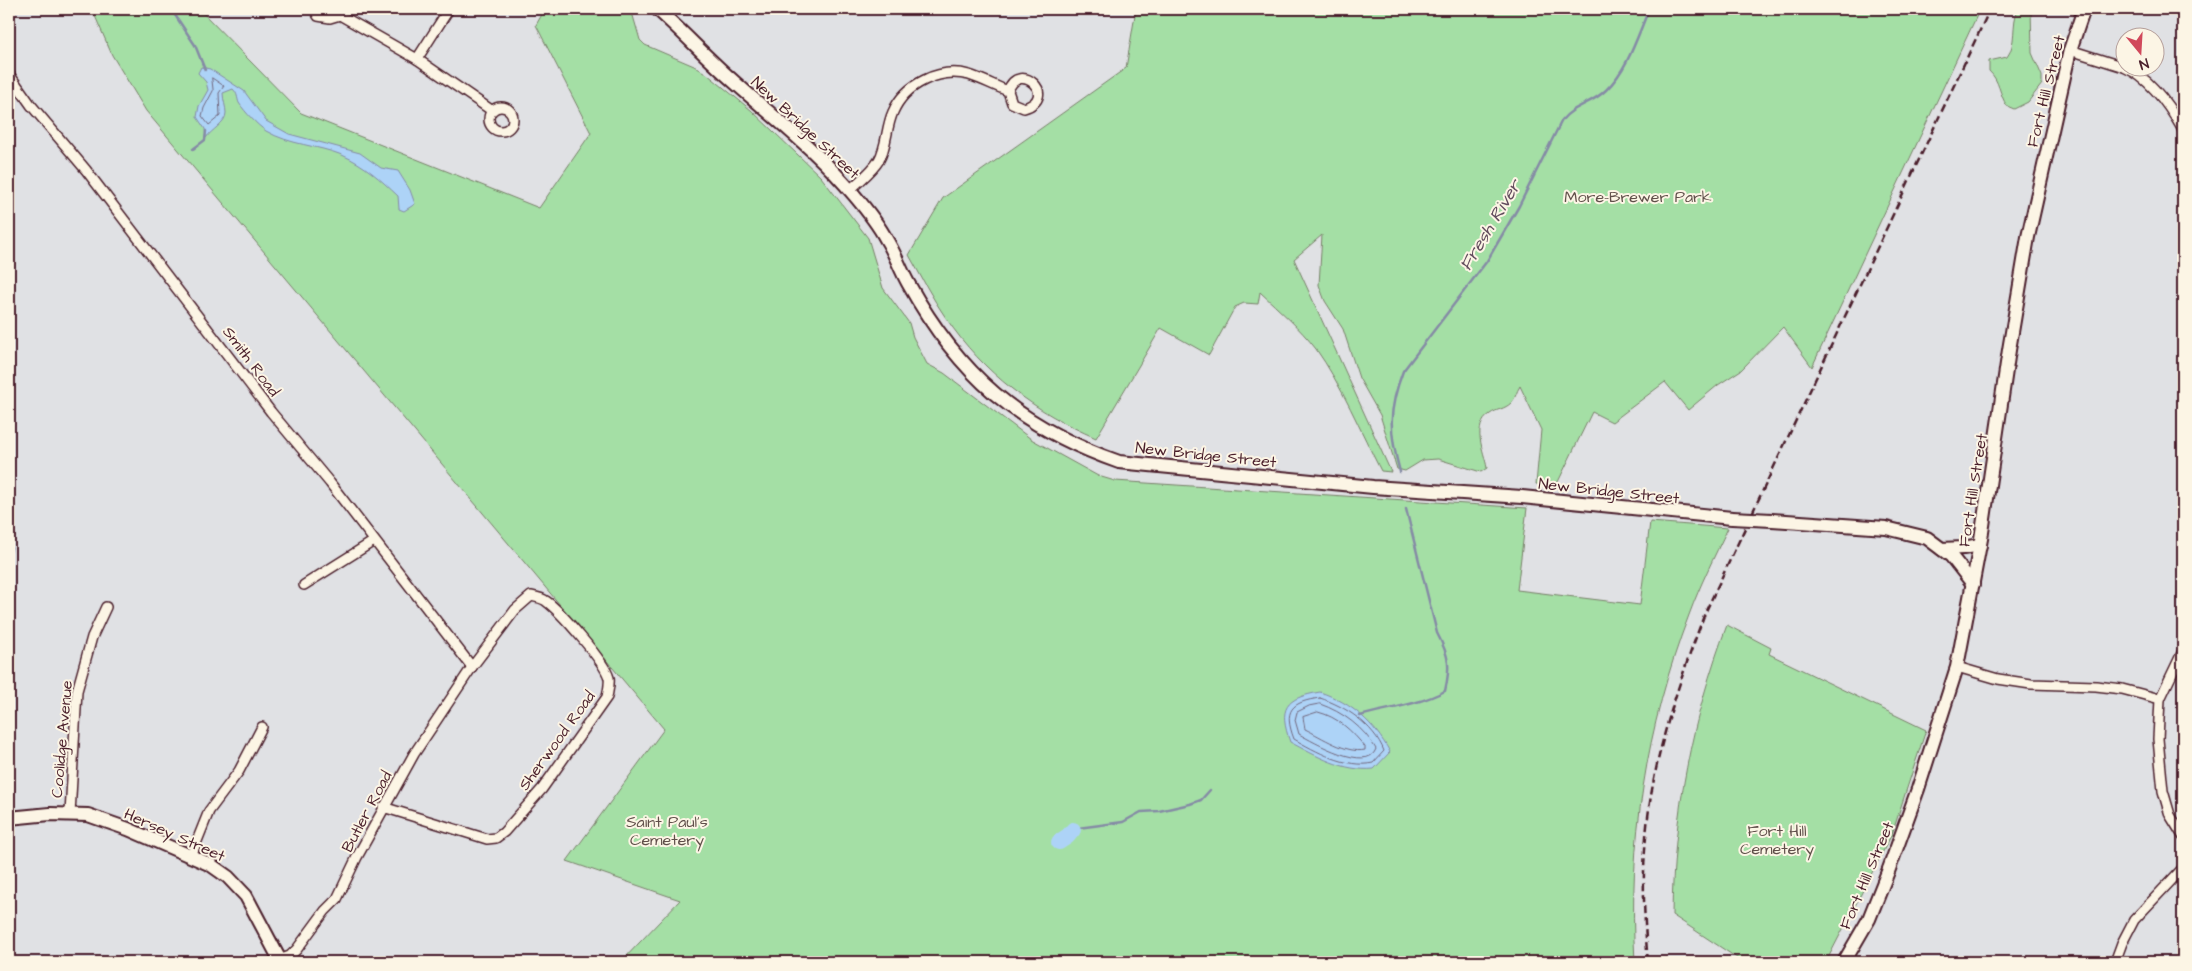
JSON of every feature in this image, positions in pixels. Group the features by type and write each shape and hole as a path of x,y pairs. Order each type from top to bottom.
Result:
{"street":[{"path":"315,9 318,16 324,18 340,12 417,59 492,110"},
{"path":"417,59 450,9"},
{"name":"New Bridge Street","path":"657,9 730,79 779,119 850,190 882,232 907,282 951,351 975,376 1014,410 1041,427 1094,453 1119,462 1373,487 1522,497 1732,518 1886,528 1927,538 1942,549 1973,584"},
{"name":"Fort Hill Street","path":"1844,962 1869,919 1889,869 1918,789 1957,667 1980,545 2028,237 2070,50 2084,9"},
{"path":"2070,50 2114,64"},
{"path":"850,190 874,168 881,157 894,110 910,88 935,76 953,73 969,75 1008,91"},
{"name":"Smith Road","path":"9,74 31,105 86,170 271,412 374,540 472,667"},
{"path":"2141,78 2154,90 2177,118 2183,130"},
{"path":"304,585 374,540"},
{"path":"1942,549 1980,545"},
{"name":"Sherwood Road","path":"383,807 478,837 496,838 504,832 542,789 607,697 610,680 602,664 576,632 545,600 531,596 515,610 472,667"},
{"name":"Coolidge Avenue","path":"70,814 77,691 92,638 106,607"},
{"path":"2183,651 2160,699 2158,739 2163,790 2170,815 2183,836"},
{"name":"Butler Road","path":"280,961 290,956 297,949 337,899 383,807 414,754 472,667"},
{"path":"1957,667 1998,679 2031,684 2096,686 2122,689 2160,699"},
{"path":"191,856 209,811 239,771 262,727"},
{"name":"Hersey Street","path":"9,818 50,814 70,814 98,818 191,856 220,870 241,890 251,904 280,961"},
{"path":"2115,962 2134,920 2183,868"}],"green space":[{"name":"Saint Paul's Cemetery","path":"92,9 199,9 301,113 539,208 591,133 536,25 545,9 631,9 640,40 645,45 694,66 707,74 751,110 821,177 868,238 883,288 909,323 913,337 927,364 944,373 1031,439 1098,476 1115,481 1527,508 1517,590 1640,605 1650,522 1728,528 1702,582 1689,615 1661,700 1651,743 1643,786 1634,873 1635,962 621,962 680,900 567,861 664,729 146,111 112,55"},
{"name":"More-Brewer Park","path":"1136,9 1980,9 1812,367 1783,327 1741,370 1718,385 1688,410 1665,382 1612,422 1592,412 1556,486 1536,484 1541,430 1520,386 1511,403 1490,414 1481,425 1480,439 1487,468 1481,472 1438,459 1423,460 1405,471 1397,469 1380,415 1359,378 1343,329 1325,301 1319,285 1322,235 1294,259 1391,472 1381,471 1342,393 1316,349 1296,326 1260,292 1258,304 1244,303 1235,307 1209,355 1161,328 1096,438 1074,428 1031,403 1012,389 976,356 931,295 909,255 943,198 1126,68"},
{"path":"2018,9 2031,9 2032,53 2042,76 2042,84 2028,102 2014,109 2007,106 2004,101 1993,75 1989,71 1989,61 2007,57 2010,52"},
{"name":"Fort Hill Cemetery","path":"1727,625 1771,648 1769,654 1926,730 1892,834 1826,962 1743,962 1672,915 1676,841 1687,767 1704,695"}],"water":[{"path":"201,67 210,69 244,91 266,121 289,134 360,153 381,168 398,171 410,190 415,204 404,211 399,209 398,196 372,173 342,155 284,139 266,131 244,110 233,89 223,93 226,111 224,120 206,138 205,129 197,117 199,106 208,90 206,82 198,73"},
{"path":"1320,692 1352,708 1377,732 1390,752 1374,769 1352,768 1330,762 1290,742 1285,721 1287,706 1292,701 1308,694"}],"waterway":[{"path":"171,9 195,45 205,70"},
{"name":"Fresh River","path":"1400,472 1392,433 1392,421 1395,398 1403,371 1487,261 1519,206 1562,120 1572,111 1601,95 1614,82 1626,63 1649,9"},
{"path":"193,149 205,140 206,131"},
{"name":"Fresh River","path":"1360,716 1414,703 1445,691 1448,661 1437,633 1406,509"},
{"path":"9,542 11,548 9,556"},
{"path":"1078,828 1123,822 1141,812 1159,811 1190,804 1201,800 1210,790"},
{"path":"1059,842 1073,830"}],"railway":[{"path":"1648,962 1644,884 1649,808 1660,751 1676,695 1695,640 1705,613 1990,9"}]}
